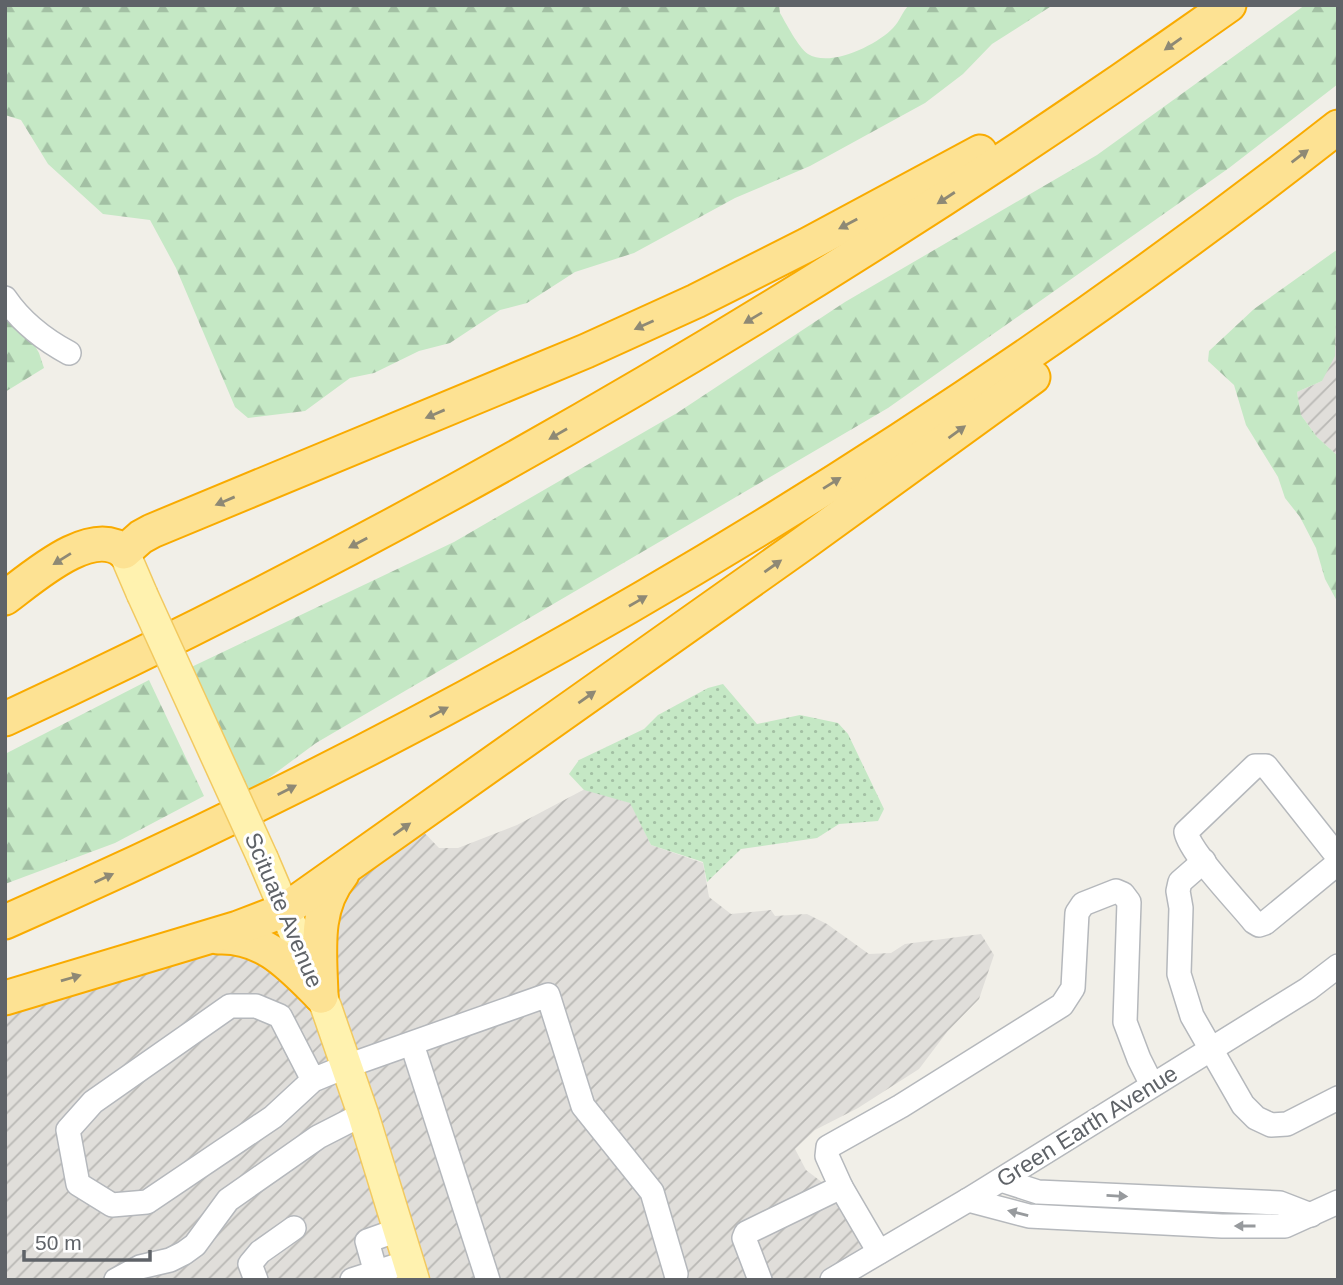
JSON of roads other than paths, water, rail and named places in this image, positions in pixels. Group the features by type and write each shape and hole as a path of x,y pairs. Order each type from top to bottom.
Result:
{"highway":[{"path":"5,719 251,599 537,446 845,262 960,189 1229,5"},
{"path":"5,598 40,572 83,547 108,543 124,552 152,531 575,355 707,296 841,228 1015,134 1105,91"},
{"path":"5,922 159,852 313,777 487,686 647,596 805,500 958,401 1111,296 1338,127"},
{"path":"5,998 250,925 285,910 804,543 1049,365 1184,261 1259,188"},
{"path":"321,996 322,911 334,884 356,861"},
{"path":"195,941 231,937 258,943 278,955 321,996"}],"main road":[{"name":"Scituate Avenue","path":"124,552 263,859 321,996 363,1114 411,1271"}],"street":[{"path":"5,298 15,313 31,328 69,353"},
{"path":"1338,857 1266,766 1260,764 1255,765 1186,832 1187,838 1204,861 1259,925 1265,923 1338,863"},
{"path":"1204,861 1180,882 1178,891 1181,908 1179,974 1192,1016 1210,1049 1243,1105 1256,1118 1271,1125 1287,1124 1338,1098"},
{"path":"879,1252 841,1187 827,1156 828,1147 901,1106 1062,1005 1073,988 1077,913 1083,904 1116,891 1123,894 1129,902 1125,1022 1152,1085"},
{"name":"Green Earth Avenue","path":"832,1280 1001,1180 1308,989 1338,966"},
{"path":"313,1080 280,1016 256,1006 230,1006 93,1102 68,1130 78,1184 112,1206 147,1202 273,1117 313,1080 548,996 583,1106 652,1192 671,1278"},
{"path":"412,1044 488,1280"},
{"path":"116,1280 140,1266 170,1261 184,1253 195,1245 228,1200 318,1137 363,1114"},
{"path":"1001,1180 1038,1192 1280,1203 1311,1215"},
{"path":"760,1280 744,1238 746,1233 841,1187"},
{"path":"968,1200 1029,1216 1222,1226 1285,1226 1338,1202"},
{"path":"256,1280 250,1264 260,1252 294,1228"},
{"path":"376,1273 367,1241 398,1230"},
{"path":"352,1280 376,1273 411,1271"}]}
